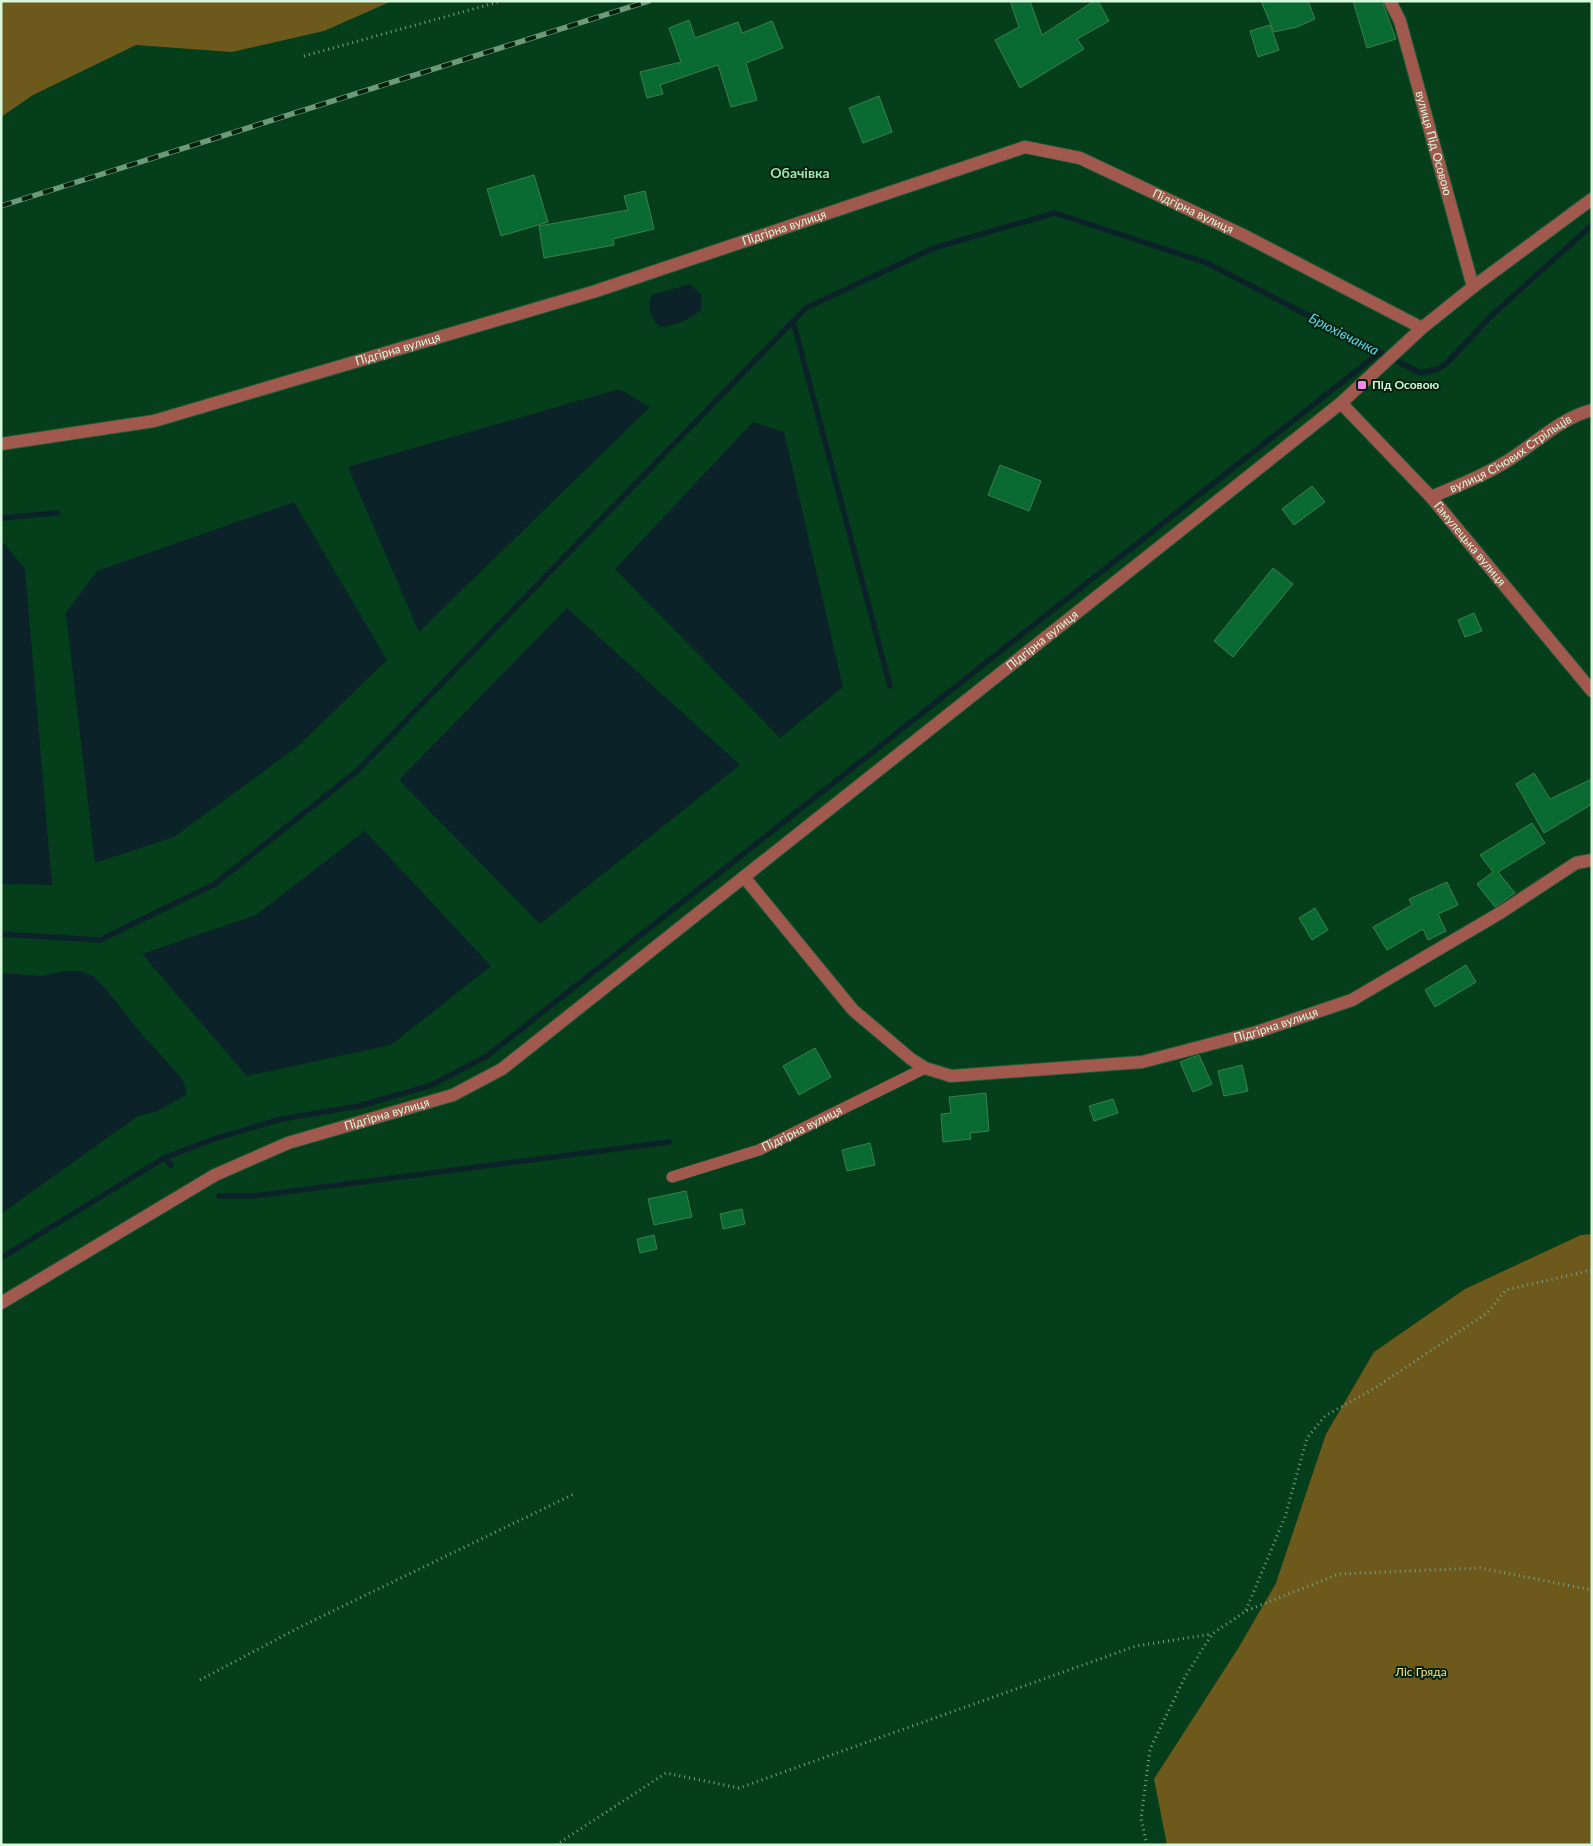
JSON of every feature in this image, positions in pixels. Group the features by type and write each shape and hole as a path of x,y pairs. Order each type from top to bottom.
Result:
{"street":[{"name":"вулиця Під Осовою","path":"1390,1 1400,21 1472,287"},
{"name":"Підгірна вулиця","path":"1,444 154,421 596,291 1025,147 1080,158 1244,236 1422,328 1341,403 502,1069 453,1095 288,1143 216,1175 1,1303"},
{"path":"1422,328 1472,287 1592,199"},
{"name":"Гамулецька вулиця","path":"1341,403 1431,497 1592,691"},
{"name":"вулиця Січових Стрільців","path":"1431,497 1503,464 1562,423 1579,413 1592,410"},
{"name":"Підгірна вулиця","path":"744,877 852,1010 925,1068 951,1076 1142,1062 1257,1032 1352,1000 1500,913 1576,863 1592,860"}],"lane":[{"name":"Підгірна вулиця","path":"672,1177 759,1150 925,1068"}],"path":[{"path":"304,56 502,1"},
{"path":"1246,1611 1285,1516 1306,1438 1325,1416 1375,1388 1487,1313 1506,1290 1592,1270"},
{"path":"200,1680 309,1623 574,1494"},
{"path":"1147,1845 1141,1819 1150,1749 1185,1677 1212,1634 1246,1611 1339,1574 1480,1568 1592,1590"},
{"path":"556,1845 666,1773 739,1788 1136,1646 1212,1634"}],"green space":[{"path":"1,1 392,1 324,31 232,52 136,45 33,95 1,117"},
{"name":"Ліс Гряда","path":"1592,1234 1592,1845 1167,1845 1154,1779 1239,1647 1276,1583 1326,1434 1374,1352 1465,1289 1581,1235"}],"water":[{"path":"690,284 701,294 701,310 682,322 660,327 654,320 649,308 652,295"},
{"path":"619,389 650,407 419,632 348,467"},
{"path":"753,422 784,432 843,687 780,738 615,569"},
{"path":"294,502 387,660 297,747 174,837 95,863 66,613 97,571"},
{"path":"4,543 25,569 52,885 1,884 1,544"},
{"path":"567,608 740,765 540,924 399,780"},
{"path":"365,831 491,966 391,1045 247,1076 142,954 256,915"},
{"path":"64,971 80,971 93,976 107,990 134,1025 183,1080 187,1094 158,1111 138,1116 1,1214 1,973 42,976"}],"building":[{"path":"1010,1 1030,1 1042,35 1094,1 1098,1 1109,21 1077,39 1084,49 1020,88 995,40 1019,27"},
{"path":"1261,1 1308,1 1315,19 1297,27 1274,32"},
{"path":"1353,1 1382,1 1396,39 1367,48"},
{"path":"689,20 695,38 738,22 742,33 772,21 783,48 746,63 757,100 731,107 718,65 660,85 663,94 647,98 640,72 681,62 669,28"},
{"path":"1270,25 1279,50 1258,57 1250,31"},
{"path":"879,96 892,132 863,143 849,108"},
{"path":"534,175 548,222 501,236 487,189"},
{"path":"645,191 654,229 613,239 614,245 544,258 539,226 628,210 624,196"},
{"path":"1000,465 1041,481 1029,511 988,495"},
{"path":"1312,486 1325,502 1294,525 1282,509"},
{"path":"1273,568 1293,584 1233,657 1214,641"},
{"path":"1474,613 1482,631 1465,637 1458,620"},
{"path":"1534,773 1550,799 1592,779 1592,804 1544,833 1516,784"},
{"path":"1532,823 1545,843 1498,872 1515,893 1495,907 1477,884 1493,872 1480,855"},
{"path":"1447,882 1458,905 1438,914 1446,931 1428,940 1423,929 1387,950 1373,927 1412,905 1409,899"},
{"path":"1315,908 1328,930 1312,940 1299,918"},
{"path":"1466,965 1476,982 1435,1007 1425,990"},
{"path":"815,1048 831,1077 799,1095 783,1066"},
{"path":"1199,1055 1212,1084 1193,1092 1180,1062"},
{"path":"1242,1065 1248,1091 1224,1096 1218,1071"},
{"path":"986,1093 989,1131 970,1133 971,1139 943,1142 941,1114 951,1113 949,1097"},
{"path":"1113,1099 1118,1113 1094,1121 1089,1106"},
{"path":"870,1143 875,1165 847,1171 842,1150"},
{"path":"686,1191 692,1217 654,1225 648,1199"},
{"path":"742,1209 745,1224 723,1229 720,1214"},
{"path":"654,1235 657,1249 640,1253 637,1239"}],"waterway":[{"name":"Брюхівчанка","path":"1,934 100,940 215,884 357,771 806,308 934,248 1055,213 1207,263 1420,373 1438,369 1447,363 1489,318 1592,225"},
{"path":"793,321 890,686"},
{"name":"Брюхівчанка","path":"1,1258 164,1158 211,1140 281,1119 359,1106 432,1085 487,1056 1379,353"},
{"path":"1,518 58,513"},
{"path":"219,1196 254,1196 669,1142"},
{"path":"164,1158 171,1165"}],"railway":[{"path":"1,206 649,1"}],"place":[{"name":"Під Осовою","path":"1362,385"}],"district":[{"name":"Обачівка","path":"800,173"}]}
